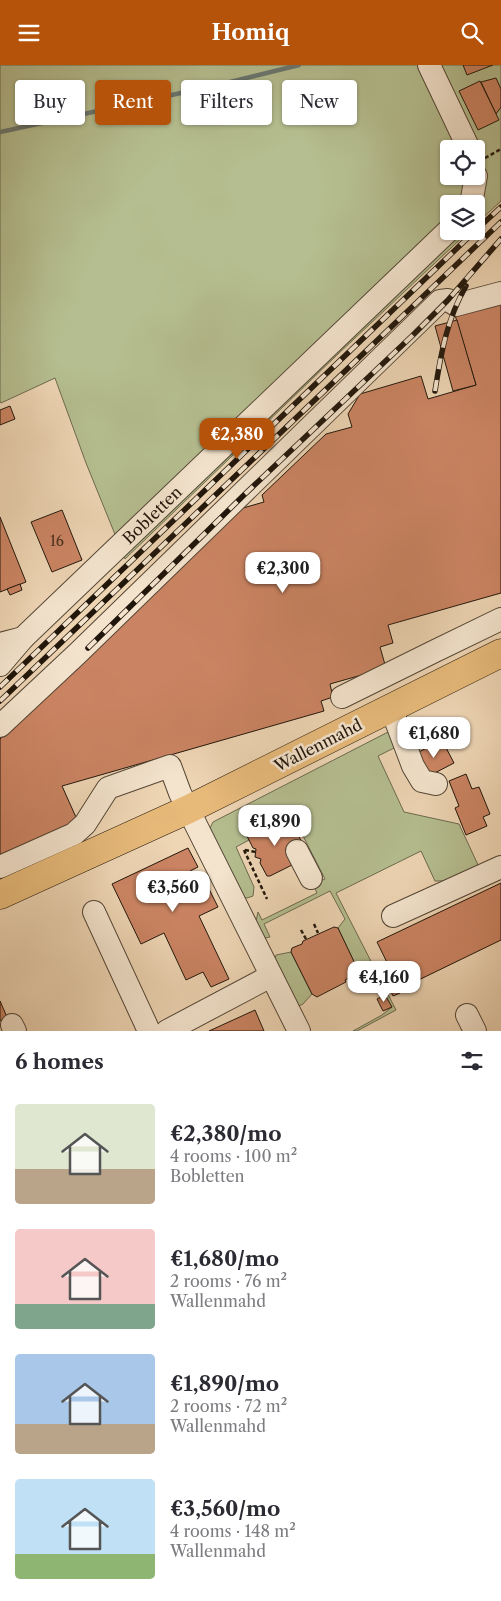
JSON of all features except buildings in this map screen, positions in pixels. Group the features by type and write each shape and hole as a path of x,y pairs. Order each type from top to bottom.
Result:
{"main road":[{"name":"Wallenmahd","path":"0,895 189,809 501,653"}],"street":[{"path":"429,65 466,140"},
{"name":"Bobletten","path":"0,644 23,638 440,239"},
{"path":"0,726 78,653 440,301 448,300 456,305 501,293"},
{"path":"342,697 501,619"},
{"path":"0,665 23,638"},
{"path":"391,708 413,765 422,781 436,784"},
{"path":"0,867 74,834 85,824 108,788 170,766 180,793 299,1031"},
{"path":"297,851 311,878"},
{"path":"393,916 501,867"},
{"path":"94,912 150,1031"},
{"path":"167,1031 272,976"}],"path":[{"path":"485,157 501,149"},
{"path":"256,851 244,850 267,899"},
{"path":"314,924 318,933"},
{"path":"301,930 306,939"}],"green space":[{"path":"0,65 501,65 501,201 485,216 485,195 440,195 440,240 459,240 125,559 86,463 55,378 1,403"},
{"path":"390,731 398,746 378,756 404,812 459,824 479,867 446,881 435,881 421,851 336,893 396,1010 357,1031 353,1031 382,1015 392,1007 368,967 358,970 338,928 345,919 330,891 264,924 270,937 265,938 256,921 258,912 262,920 317,893 313,884 325,879 298,826 281,831 272,820 248,833 249,840 236,847 254,887 253,896 247,898 243,897 210,828 213,822"},
{"path":"291,952 312,994 299,1006 275,959 276,955"}],"waterway":[{"path":"0,132 218,85 299,65"}],"railway":[{"path":"485,222 501,207"},
{"path":"0,701 501,222"},
{"path":"88,648 244,495 412,336 448,300 501,239"},
{"path":"0,687 466,240"},
{"path":"435,391 442,350 449,324 466,286"}]}
